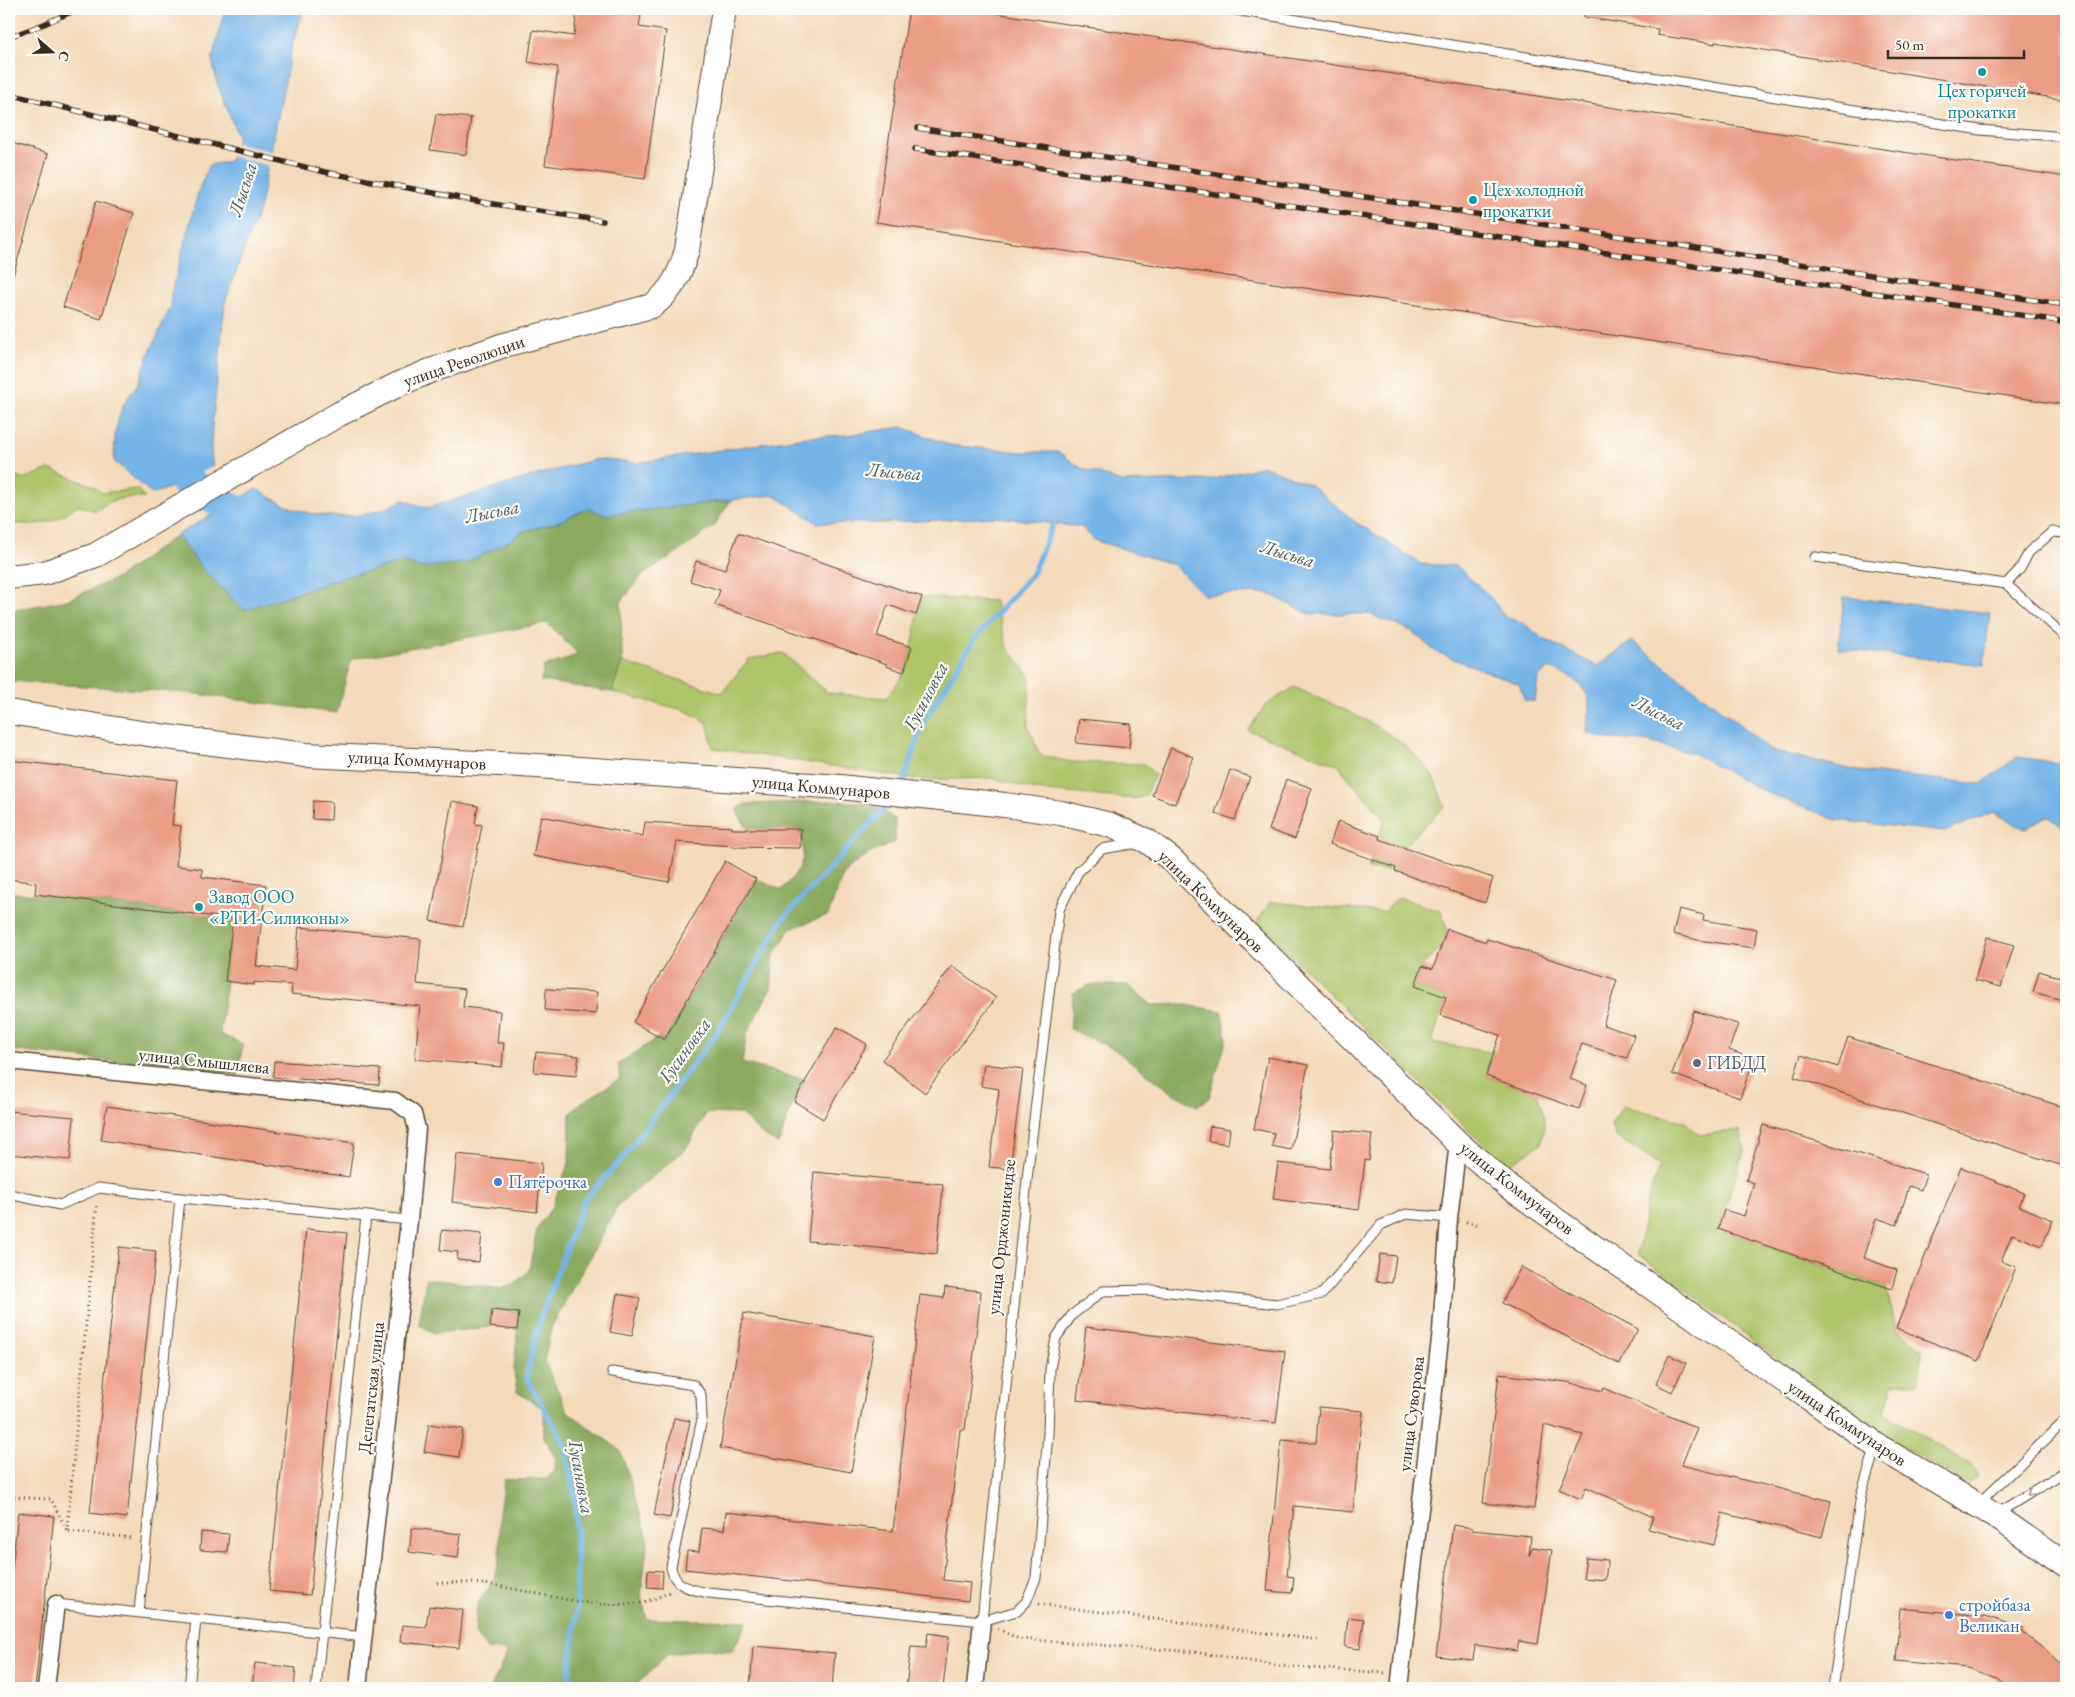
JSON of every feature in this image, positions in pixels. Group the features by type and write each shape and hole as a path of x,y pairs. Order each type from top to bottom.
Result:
{"main road":[{"name":"улица Революции","path":"9,577 44,572 96,556 370,397 430,371 504,345 652,306 665,296 674,284 688,250 724,9"},
{"name":"улица Коммунаров","path":"9,712 167,737 306,755 522,765 840,787 1061,813 1110,825 1147,841 1171,859 1458,1144 1509,1187 1876,1446 1985,1510 2066,1565"}],"street":[{"name":"улица Смышляева","path":"9,1061 395,1101"},
{"name":"Делегатская улица","path":"358,1688 409,1220 417,1129 413,1114 395,1101"},
{"name":"улица Суворова","path":"1400,1681 1441,1331 1449,1218 1458,1144"},
{"path":"46,1688 56,1604"},
{"name":"улица Орджоникидзе","path":"974,1688 982,1622"}],"lane":[{"path":"1229,9 1980,130 2066,137"},
{"path":"2006,584 2020,570 2029,552 2052,532 2066,533"},
{"path":"1815,557 2006,584 2066,637"},
{"name":"улица Орджоникидзе","path":"982,1622 1028,1170 1059,910 1078,872 1102,849 1147,841"},
{"path":"9,1194 60,1205 99,1188 180,1198 409,1220"},
{"path":"140,1612 180,1198"},
{"path":"612,1372 694,1385 701,1395 702,1419 671,1567 672,1577 683,1587 708,1593 982,1622 1017,1611 1026,1602 1036,1578 1048,1433 1050,1369 1056,1338 1072,1315 1103,1291 1153,1290 1277,1304 1322,1294 1381,1225 1406,1214 1449,1218"},
{"path":"316,1688 366,1216"},
{"path":"1985,1510 2066,1420"},
{"path":"1833,1688 1861,1495 1876,1446"},
{"path":"1985,1510 2066,1471"},
{"path":"56,1604 364,1637"},
{"path":"189,1688 196,1620"}],"path":[{"path":"67,1531 99,1188"},
{"path":"9,1497 51,1499 67,1531"},
{"path":"67,1531 147,1539"},
{"path":"437,1582 482,1584 546,1597 593,1602 604,1606 640,1603 683,1587"},
{"path":"1026,1602 1319,1640"},
{"path":"982,1622 1019,1639 1195,1652 1280,1666 1400,1681"}],"green space":[{"path":"49,469 94,486 102,493 137,489 145,498 119,499 107,503 96,511 77,505 54,520 38,524 9,523 9,475 23,479"},
{"path":"731,500 714,526 642,575 621,602 622,662 612,692 541,681 544,666 578,654 547,623 351,659 337,713 188,693 9,681 9,611 67,600 119,577 177,535 202,568 286,597 341,578 404,562 419,568 507,542 524,531 556,523 588,508 605,514"},
{"path":"922,597 995,601 1007,647 1030,676 1028,726 1040,755 1071,762 1144,764 1155,775 1145,796 1135,799 1035,790 992,778 922,780 713,748 707,722 684,710 612,692 622,662 722,693 749,659 783,653 828,693 886,698 908,664"},
{"path":"1294,687 1350,712 1386,732 1418,758 1431,774 1445,806 1403,847 1395,871 1368,869 1384,820 1338,765 1248,730 1266,705"},
{"path":"830,801 867,803 895,819 895,842 870,853 844,872 828,915 790,929 774,955 771,988 747,1033 742,1063 806,1080 794,1101 778,1144 760,1133 741,1114 706,1113 686,1149 619,1204 552,1326 544,1361 568,1412 620,1450 648,1538 641,1596 647,1619 748,1621 732,1651 701,1649 667,1655 633,1688 491,1688 508,1651 487,1649 475,1633 477,1604 493,1582 500,1557 499,1513 504,1480 546,1479 555,1471 556,1459 544,1437 544,1409 517,1392 514,1370 519,1313 492,1310 490,1327 435,1333 419,1325 426,1278 501,1289 514,1285 529,1270 537,1229 552,1207 569,1163 570,1113 581,1103 620,1079 618,1064 659,1037 665,1040 756,879 781,890 799,869 803,856 800,829 749,829 736,809 746,804"},
{"path":"9,893 35,894 233,919 220,1034 243,1044 238,1075 9,1050"},
{"path":"1399,897 1441,912 1447,929 1441,947 1422,966 1415,986 1446,997 1432,1042 1494,1053 1486,1076 1537,1094 1545,1119 1541,1144 1507,1166 1257,922 1270,902 1383,912"},
{"path":"1089,985 1127,985 1152,1005 1181,1004 1221,1011 1227,1038 1209,1098 1197,1106 1174,1094 1114,1049 1070,1029 1073,993"},
{"path":"1623,1106 1685,1122 1699,1135 1740,1130 1745,1150 1718,1229 1886,1287 1896,1328 1923,1350 1917,1382 1893,1384 1884,1413 1970,1464 1978,1477 1969,1484 1876,1433 1638,1254 1648,1197 1660,1165 1615,1136 1611,1124"}],"water":[{"path":"225,9 304,9 292,46 260,206 225,302 212,429 213,472 152,494 114,461 115,434 121,410 138,384 149,354 171,306 171,294 199,189 209,165 230,161 238,137 217,83 212,60"},
{"path":"902,427 949,445 1021,452 1059,452 1081,468 1122,482 1210,480 1264,466 1311,485 1354,521 1421,564 1457,566 1490,597 1506,618 1522,622 1542,638 1597,666 1632,641 1738,723 1769,750 1858,771 1981,784 2017,757 2066,764 2066,829 2047,816 2025,829 1993,812 1945,832 1836,820 1763,791 1695,754 1645,741 1609,739 1587,733 1588,697 1577,682 1549,668 1538,678 1535,701 1525,701 1519,684 1436,652 1410,630 1369,614 1309,614 1267,593 1204,595 1174,565 1094,540 1081,527 998,517 881,523 817,523 774,495 605,515 588,508 556,523 524,531 466,563 419,568 404,562 341,578 244,610 202,568 177,535 256,489 287,506 302,511 331,516 361,515 389,507 403,500 427,508 597,459 636,463 806,437 848,435"},
{"path":"1844,597 1990,613 1984,665 1838,649"}],"pier":[{"path":"234,142 273,152 270,166 230,156"},
{"path":"215,465 215,474 173,490"}],"building":[{"path":"577,9 642,9 639,27 666,31 645,179 545,165 558,67 528,62 533,30 574,36"},
{"name":"Цех холодной прокатки","path":"909,9 969,9 2066,177 2066,405 876,222"},
{"name":"Цех горячей прокатки","path":"1585,9 2066,9 2066,100 1715,42 1715,44 1657,35 1658,29 1584,17"},
{"path":"436,114 471,118 466,155 430,150"},
{"path":"9,142 48,154 13,276 9,275"},
{"path":"96,201 134,213 101,319 63,307"},
{"path":"738,533 922,597 916,615 888,605 877,636 912,647 904,672 886,666 887,664 715,605 720,590 690,581 696,561 725,570"},
{"path":"1079,719 1131,724 1129,748 1076,743"},
{"path":"1171,748 1193,757 1175,804 1152,795"},
{"path":"9,760 177,780 172,825 181,826 176,866 202,869 202,877 266,885 256,966 295,970 299,927 421,939 417,984 465,989 463,1007 500,1011 497,1043 504,1043 502,1067 415,1059 420,1006 291,994 292,985 254,982 254,985 225,981 233,919 35,894 36,883 9,879"},
{"path":"1230,770 1250,777 1235,820 1215,813"},
{"path":"1286,779 1312,788 1295,839 1269,830"},
{"path":"313,801 332,802 331,820 312,819"},
{"path":"452,801 478,806 475,824 482,825 463,927 430,921"},
{"path":"541,816 643,836 645,822 732,827 732,829 801,829 800,848 733,847 677,842 669,882 533,856"},
{"path":"1338,821 1380,836 1379,839 1493,878 1485,903 1395,871 1396,868 1330,844"},
{"path":"725,861 756,879 664,1040 633,1022"},
{"path":"1679,909 1704,915 1703,920 1757,929 1754,948 1698,940 1673,934"},
{"path":"1447,929 1486,942 1487,939 1617,980 1603,1025 1634,1035 1627,1058 1582,1044 1570,1079 1587,1085 1579,1109 1486,1076 1500,1035 1440,1015 1446,997 1415,986 1422,966 1433,969"},
{"path":"1987,937 2014,945 2001,987 1975,980"},
{"path":"952,966 996,998 925,1093 882,1060"},
{"path":"2039,971 2066,979 2066,1001 2033,992"},
{"path":"546,989 597,992 596,1014 545,1010"},
{"path":"1694,1011 1738,1024 1729,1050 1754,1059 1740,1098 1672,1074"},
{"path":"837,1027 867,1044 823,1119 794,1101"},
{"path":"1848,1037 2066,1108 2066,1167 1794,1077 1801,1055 1838,1067"},
{"path":"536,1052 579,1056 576,1076 534,1072"},
{"path":"1268,1057 1308,1065 1291,1150 1272,1146 1274,1133 1254,1129"},
{"path":"274,1061 380,1069 379,1085 273,1077"},
{"path":"984,1064 1023,1069 1010,1169 989,1167 999,1089 981,1086"},
{"path":"107,1106 354,1143 349,1177 101,1140"},
{"path":"9,1111 74,1117 70,1160 9,1154"},
{"path":"1763,1125 1926,1174 1921,1190 1909,1186 1897,1225 1876,1218 1864,1258 1897,1270 1892,1289 1718,1229 1724,1210 1744,1216 1754,1183 1746,1180"},
{"path":"1210,1126 1230,1129 1228,1144 1208,1141"},
{"path":"1334,1130 1372,1134 1369,1161 1365,1160 1359,1210 1273,1199 1278,1163 1330,1169"},
{"path":"457,1154 542,1163 537,1212 452,1202"},
{"path":"1961,1167 2024,1193 2019,1206 2053,1220 2042,1246 2012,1234 2001,1261 2016,1267 1979,1361 1896,1328"},
{"path":"814,1172 943,1184 937,1254 808,1241"},
{"path":"306,1229 347,1233 310,1595 269,1591"},
{"path":"442,1230 482,1234 479,1262 457,1260 458,1252 440,1250"},
{"path":"119,1247 156,1251 127,1518 90,1513"},
{"path":"1380,1254 1396,1256 1392,1283 1376,1281"},
{"path":"1521,1267 1638,1329 1619,1364 1502,1303"},
{"path":"945,1287 981,1291 965,1430 960,1430 943,1580 970,1583 968,1601 685,1569 687,1551 699,1552 702,1528 724,1530 726,1512 893,1531 920,1295 944,1298"},
{"path":"617,1294 640,1298 632,1336 610,1332"},
{"path":"492,1310 519,1313 517,1330 490,1327"},
{"path":"744,1313 875,1336 851,1472 720,1448"},
{"path":"1086,1327 1285,1351 1276,1423 1077,1400"},
{"path":"1669,1355 1686,1363 1672,1392 1656,1384"},
{"path":"1499,1374 1567,1382 1603,1391 1604,1388 1697,1428 1681,1465 1831,1501 1822,1537 1722,1513 1714,1545 1648,1529 1653,1517 1586,1487 1581,1499 1559,1489 1583,1435 1544,1425 1534,1509 1483,1503"},
{"path":"1319,1407 1363,1411 1353,1512 1294,1506 1287,1576 1294,1577 1292,1593 1267,1591 1281,1440 1316,1443"},
{"path":"674,1418 690,1421 670,1518 654,1515"},
{"path":"429,1424 463,1429 459,1457 424,1452"},
{"path":"18,1512 54,1516 35,1688 9,1688 9,1598"},
{"path":"1453,1525 1472,1528 1472,1530 1531,1536 1529,1556 1533,1547 1552,1550 1538,1644 1519,1641 1517,1651 1475,1645 1473,1660 1436,1656"},
{"path":"412,1528 461,1534 458,1558 409,1552"},
{"path":"201,1532 229,1534 227,1552 200,1550"},
{"path":"1586,1558 1608,1560 1605,1580 1583,1578"},
{"path":"648,1570 663,1571 662,1588 647,1587"},
{"path":"429,1606 463,1610 459,1648 400,1642 402,1625 426,1627"},
{"path":"1900,1608 1984,1616 2024,1628 2022,1632 2066,1667 2066,1679 2059,1688 2009,1688 1997,1678 1967,1668 1896,1661"},
{"path":"1348,1617 1364,1619 1360,1649 1345,1647"},
{"path":"928,1633 949,1636 943,1688 906,1688 911,1646 926,1647"},
{"path":"753,1646 835,1653 832,1688 750,1688"},
{"path":"255,1663 296,1668 294,1688 252,1688"}],"waterway":[{"name":"Лысьва","path":"159,446 186,482 265,528"},
{"name":"Гусиновка","path":"902,788 922,725 973,641 1032,574 1056,517"},
{"name":"Гусиновка","path":"568,1688 577,1608 576,1505 564,1443 526,1377 540,1319 584,1200 622,1159 718,1031 782,920 893,799"}],"railway":[{"path":"9,37 78,9"},
{"path":"9,94 325,172 481,202 603,221"},
{"path":"918,128 2066,305"},
{"path":"915,149 2066,322"}],"place":[{"name":"Цех горячей прокатки","path":"1982,72"},
{"name":"Цех холодной прокатки","path":"1473,200"},
{"name":"Завод ООО «РТИ-Силиконы»","path":"199,907"},
{"name":"ГИБДД","path":"1697,1063"},
{"name":"Пятёрочка","path":"498,1182"},
{"name":"стройбаза Великан","path":"1949,1615"}]}
